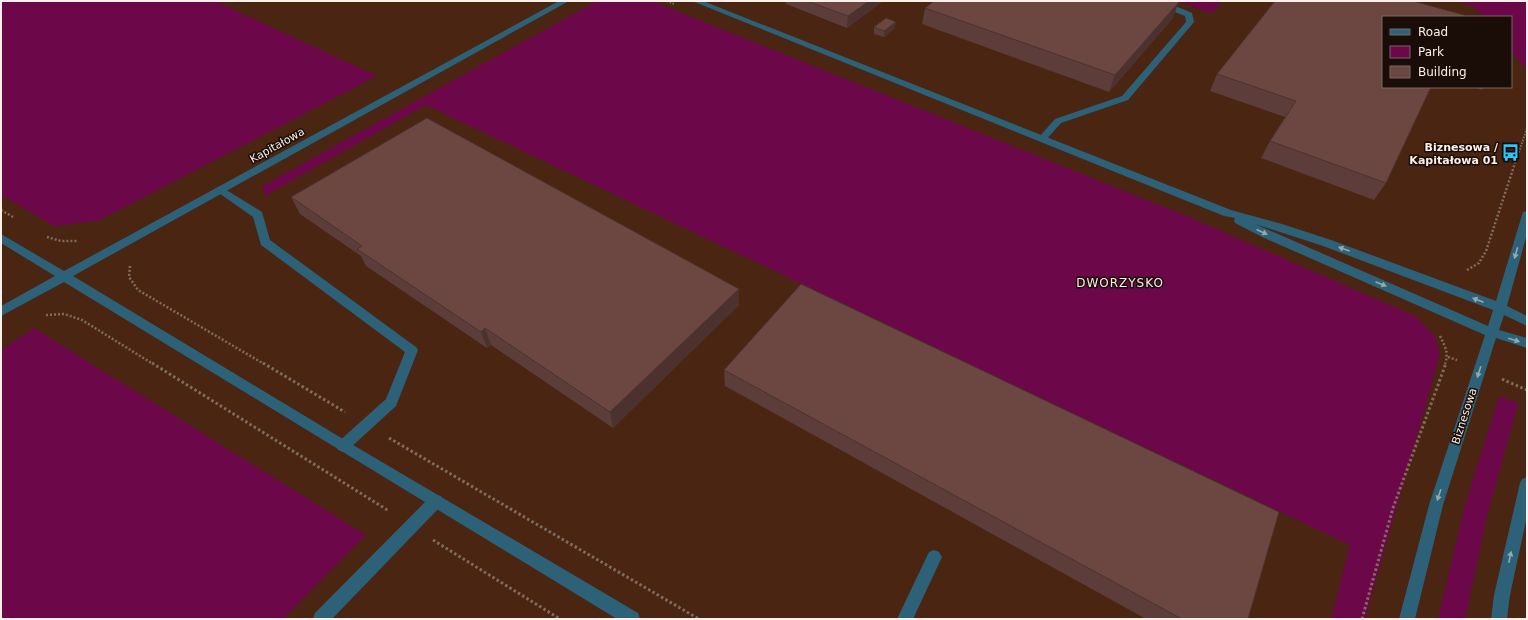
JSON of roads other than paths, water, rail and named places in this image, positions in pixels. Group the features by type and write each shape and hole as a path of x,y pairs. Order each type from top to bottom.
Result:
{"street":[{"name":"Kapitałowa","path":"1,312 62,276 565,1"},
{"path":"696,1 1228,213 1320,240 1500,308 1527,321"},
{"path":"1042,139 1058,121 1125,98 1190,22 1188,15 1176,9 1150,1"},
{"path":"220,189 258,215 265,242 412,350 391,402 344,446"},
{"path":"1228,213 1266,234 1491,332 1527,343"},
{"name":"Biznesowa","path":"1407,619 1436,505 1500,308 1527,215"},
{"path":"1,238 632,619"},
{"path":"1498,619 1527,483"},
{"path":"321,619 436,501"},
{"path":"905,619 934,557"}],"place":[{"name":"Biznesowa / Kapitałowa 01","path":"1511,153"}],"district":[{"name":"DWORZYSKO","path":"1120,283"}]}
